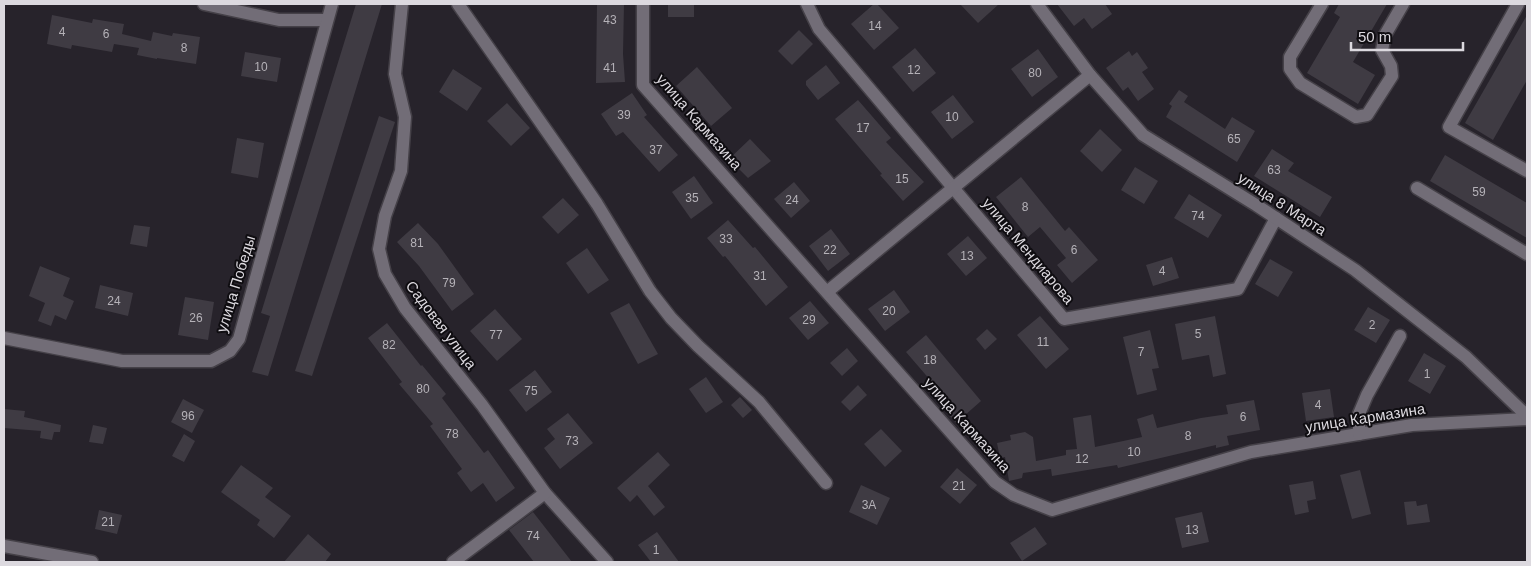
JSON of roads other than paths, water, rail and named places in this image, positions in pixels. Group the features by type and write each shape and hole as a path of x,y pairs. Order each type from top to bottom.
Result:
{"street":[{"path":"204,4 278,20 327,20"},
{"name":"улица Победы","path":"4,338 122,361 211,361 230,351 239,339 332,4"},
{"name":"Садовая улица","path":"402,4 395,74 405,117 401,171 385,216 379,249 385,274 405,308 482,406 546,493 606,562"},
{"path":"458,4 597,204 650,291 671,318 698,346 759,402 826,483"},
{"name":"улица Кармазина","path":"643,4 643,85 995,482 1014,495 1052,510 1251,452 1412,424 1527,417"},
{"name":"улица Мендиарова","path":"808,4 818,28 1064,319 1238,289 1276,218"},
{"name":"улица 8 Марта","path":"1037,4 1090,75 1143,135 1355,270 1466,357 1527,417"},
{"path":"1322,4 1290,57 1290,69 1300,83 1356,117 1367,115 1392,76 1391,66 1382,50 1385,35 1403,4"},
{"path":"1518,4 1449,127 1527,171"},
{"path":"827,292 1090,75"},
{"path":"1417,188 1527,254"},
{"path":"1359,434 1359,414 1367,395 1400,336"},
{"path":"453,562 546,493"},
{"path":"4,546 92,562"}]}
